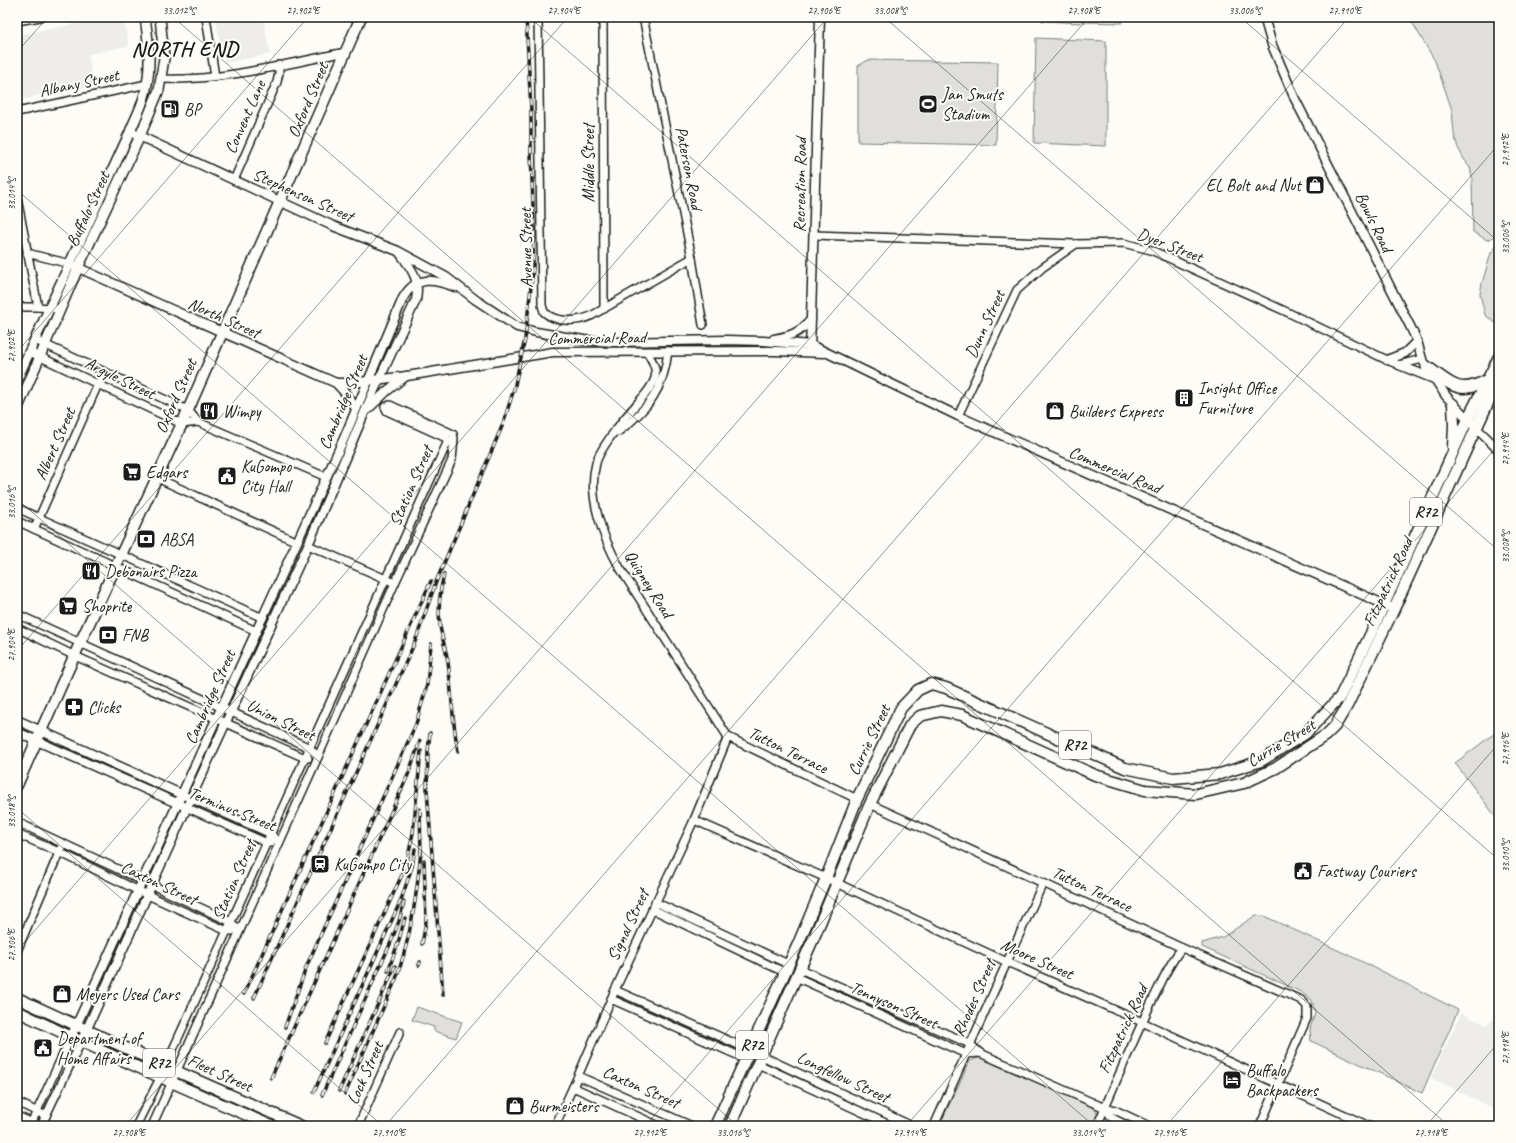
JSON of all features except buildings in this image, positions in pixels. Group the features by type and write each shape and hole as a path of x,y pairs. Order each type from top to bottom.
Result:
{"highway":[{"name":"R72","path":"1476,428 1494,379 1499,358"},
{"path":"1425,363 1456,387 1476,387 1494,379"},
{"name":"R72","path":"1468,419 1494,379"}],"main road":[{"name":"Buffalo Street","path":"17,410 46,345 74,266 144,98 150,56 145,17"},
{"name":"Buffalo Street","path":"17,379 20,368 30,352 49,307 74,266 140,136 157,95 164,58 160,17"},
{"name":"Oxford Street","path":"17,785 80,643 182,424 281,202 361,17"},
{"path":"1453,404 1453,450"},
{"name":"Fitzpatrick Road","path":"1340,697 1384,605 1468,419"},
{"name":"Fitzpatrick Road","path":"1335,726 1347,706 1394,609 1476,428"},
{"name":"Currie Street","path":"715,1126 826,878 857,799 901,708 918,690 930,684 946,688 1125,768 1173,778 1220,774 1261,760 1305,734 1340,697"},
{"name":"Currie Street","path":"730,1126 798,973 870,804 910,725 920,716 940,711 962,715 1095,775 1145,790 1196,794 1244,783 1276,768 1326,735 1335,726"},
{"name":"Fleet Street","path":"17,998 233,1097 301,1126"},
{"name":"Fleet Street","path":"17,1011 170,1083 272,1126"},
{"path":"228,1108 233,1097"}],"street":[{"path":"17,21 40,17"},
{"path":"206,17 216,77"},
{"name":"Avenue Street","path":"538,17 543,309 548,315 554,318 582,320 604,309 692,258"},
{"name":"Middle Street","path":"603,17 604,309"},
{"name":"Paterson Road","path":"643,17 692,258 703,325"},
{"name":"Recreation Road","path":"811,349 820,17"},
{"name":"Bowls Road","path":"1264,17 1272,45 1295,99 1417,341 1425,363 1446,396 1499,450"},
{"path":"161,79 216,77 346,52"},
{"name":"Convent Lane","path":"234,180 277,82 279,65"},
{"name":"Albany Street","path":"17,112 147,84"},
{"name":"Stephenson Street","path":"130,132 333,226 398,251 446,277 461,289"},
{"path":"17,198 38,307"},
{"name":"Dyer Street","path":"814,235 1076,244 1123,243 1151,250 1400,365"},
{"name":"Dunn Street","path":"958,416 1017,290 1042,268 1076,244"},
{"path":"398,251 416,275 417,283 424,280 433,281 461,289"},
{"path":"28,253 74,266"},
{"name":"North Street","path":"74,266 336,383 351,383 369,380"},
{"name":"Cambridge Street","path":"41,1126 81,1042 82,1028 143,881 226,722 308,545 379,379 416,300 417,283"},
{"name":"Cambridge Street","path":"187,796 217,718 369,380 403,298 412,286 417,283"},
{"name":"Commercial Road","path":"461,289 517,327 536,332 584,340 614,342 728,340 763,341 827,353 958,416 1394,609"},
{"path":"17,307 49,307 60,309"},
{"path":"763,341 782,337 802,330 811,320"},
{"name":"Argyle Street","path":"35,340 188,410 198,422 326,477"},
{"path":"1387,360 1405,353 1417,341"},
{"name":"Commercial Road","path":"369,380 407,376 553,352 775,351 811,349"},
{"name":"Quigney Road","path":"613,435 638,416 660,387 665,373 668,351"},
{"name":"Argyle Street","path":"30,352 182,424"},
{"name":"Quigney Road","path":"647,352 654,363 655,377 648,391 622,422 601,452 596,462 594,486 598,515 606,541 620,568 728,737"},
{"path":"1400,365 1425,363"},
{"path":"1400,365 1434,378"},
{"path":"20,368 34,370"},
{"name":"Albert Street","path":"34,529 103,372"},
{"path":"365,412 387,391 407,376"},
{"path":"336,383 348,396 356,409"},
{"name":"Station Street","path":"136,1126 160,1078 267,843 447,441 444,437 387,411 385,408 388,404 449,431 454,438 451,462 395,583 152,1126"},
{"path":"182,424 198,422"},
{"path":"157,478 297,542"},
{"path":"17,508 263,618"},
{"path":"17,521 256,631"},
{"path":"308,545 395,583"},
{"name":"Union Street","path":"17,614 310,748 318,757"},
{"name":"Union Street","path":"17,628 75,656 305,758 318,757"},
{"name":"Terminus Street","path":"17,720 271,834 279,843"},
{"name":"Terminus Street","path":"17,732 267,843 279,843"},
{"name":"Tutton Terrace","path":"728,737 857,799"},
{"name":"Signal Street","path":"555,1126 615,990 694,820 728,737"},
{"path":"290,792 300,796"},
{"name":"Tutton Terrace","path":"870,804 1182,948 1301,1000 1307,1006 1307,1018 1278,1083"},
{"name":"Cambridge Street","path":"31,1124 71,1037 82,1028 152,885 182,806"},
{"name":"Moore Street","path":"694,820 826,878 1007,962 1278,1083 1369,1126"},
{"name":"Caxton Street","path":"17,822 64,842 231,922 239,931"},
{"name":"Caxton Street","path":"17,834 59,852 139,891 227,931 239,931"},
{"path":"17,950 64,842"},
{"name":"Rhodes Street","path":"934,1126 1043,883"},
{"path":"655,902 786,968"},
{"path":"652,909 786,968"},
{"name":"Fitzpatrick Road","path":"1097,1126 1142,1022 1168,968 1182,948"},
{"name":"Tennyson Street","path":"798,973 970,1044 980,1053 1105,1108 1115,1110 1150,1126"},
{"name":"Tennyson Street","path":"798,973 966,1054 980,1053"},
{"path":"615,990 748,1055"},
{"path":"611,999 748,1055"},
{"name":"Lock Street","path":"358,1126 400,1032"},
{"name":"Longfellow Street","path":"760,1060 892,1126"},
{"name":"Longfellow Street","path":"760,1060 912,1126"},
{"name":"Caxton Street","path":"578,1076 692,1126"},
{"path":"1260,1126 1278,1083"},
{"name":"Caxton Street","path":"573,1087 659,1126"},
{"path":"17,1102 46,1116"},
{"name":"Tennyson Street","path":"1105,1108 1112,1118 1128,1126"},
{"path":"17,1116 31,1124 41,1126"}],"shaded area":[{"path":"111,17 120,17 124,20 129,46 88,54 93,86 17,100 17,35"},
{"path":"215,17 268,17 263,18 270,54 225,63"},
{"path":"1042,17 1081,17 1081,23 1042,21"},
{"path":"1083,17 1122,17 1122,23 1083,22"},
{"path":"1409,17 1499,17 1499,320 1497,324 1485,315 1480,294 1491,253 1498,244 1496,236 1487,240 1473,232 1472,179 1470,167 1458,148 1454,134 1452,110 1435,61"},
{"path":"1036,38 1106,41 1106,146 1034,143"},
{"name":"Jan Smuts Stadium","path":"868,60 998,62 996,145 858,142 858,66"},
{"path":"1499,730 1499,821 1455,763"},
{"path":"1256,915 1264,916 1357,959 1458,1010 1422,1093 1311,1041 1310,1029 1315,1013 1312,1000 1301,992 1202,947 1202,943 1223,937"},
{"path":"417,1007 462,1022 456,1038 434,1031 434,1027 412,1020"},
{"path":"1461,1013 1486,1025 1499,1015 1499,1111 1431,1078"},
{"path":"981,1057 1095,1108 1098,1115 1094,1126 939,1126 970,1061"}],"railway":[{"path":"254,998 415,642 436,582 503,424 514,389 525,339 533,269 534,230 531,111 526,17"},
{"path":"444,574 441,586 439,620 448,662 454,729 458,751"},
{"path":"244,994 431,581"},
{"path":"285,1027 307,965 416,724 427,685 431,644"},
{"path":"430,733 427,790 443,995"},
{"path":"271,1078 408,775 420,741"},
{"path":"325,1043 406,866 413,833 421,751"},
{"path":"420,809 421,855"},
{"path":"314,1092 401,900 412,867 415,849"},
{"path":"345,1094 396,979 406,947 418,883 421,850"},
{"path":"422,944 426,922 424,860"},
{"path":"322,1095 391,942 404,902"},
{"path":"388,971 405,918"},
{"path":"339,1091 395,966"}],"place":[{"name":"Jan Smuts Stadium","path":"928,104"},
{"name":"BP","path":"170,109"},
{"name":"EL Bolt and Nut","path":"1315,185"},
{"name":"Insight Office Furniture","path":"1184,398"},
{"name":"Wimpy","path":"209,411"},
{"name":"Builders Express","path":"1055,411"},
{"name":"Edgars","path":"132,472"},
{"name":"KuGompo City Hall","path":"227,476"},
{"name":"ABSA","path":"146,539"},
{"name":"Debonairs Pizza","path":"91,571"},
{"name":"Shoprite","path":"68,606"},
{"name":"FNB","path":"108,635"},
{"name":"Clicks","path":"74,707"},
{"name":"KuGompo City","path":"320,864"},
{"name":"Fastway Couriers","path":"1303,871"},
{"name":"Meyers Used Cars","path":"62,994"},
{"name":"Department of Home Affairs","path":"43,1048"},
{"name":"Buffalo Backpackers","path":"1232,1080"},
{"name":"Burmeisters","path":"515,1106"}],"district":[{"name":"NORTH END","path":"185,49"}]}
